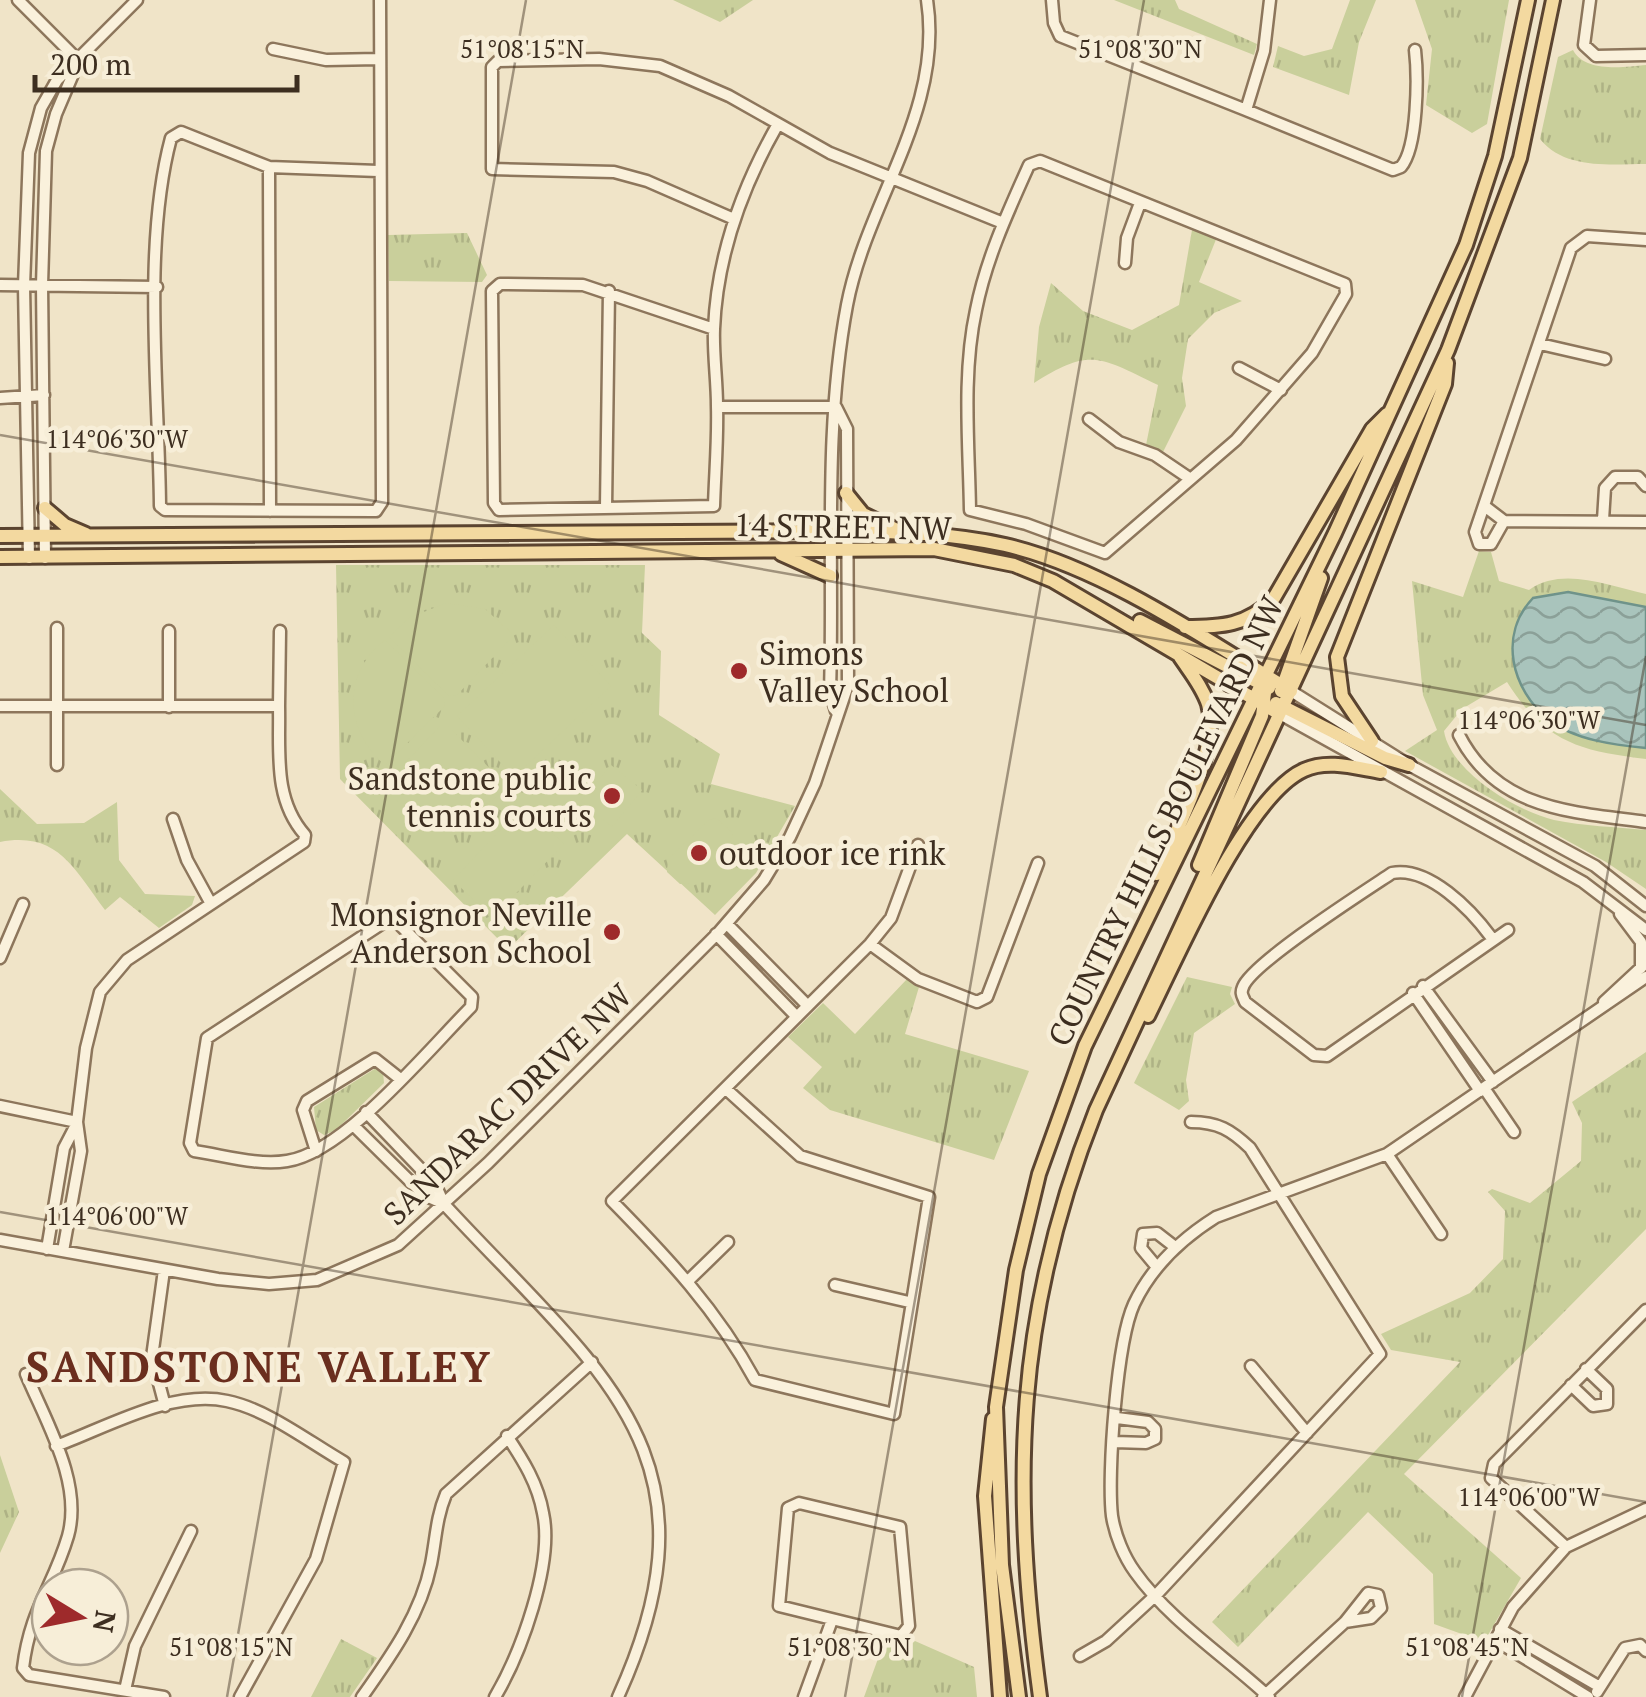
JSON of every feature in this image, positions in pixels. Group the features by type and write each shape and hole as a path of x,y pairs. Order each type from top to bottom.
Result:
{"main road":[{"name":"COUNTRY HILLS BOULEVARD NW","path":"1272,695 1335,532 1466,245 1518,60 1528,0"},
{"name":"COUNTRY HILLS BOULEVARD NW","path":"1019,1697 1002,1565 996,1406 1016,1270 1040,1174 1068,1086 1135,938 1272,695 1448,350 1520,158 1553,0"},
{"path":"1372,741 1342,696 1337,658 1444,384 1448,350"},
{"path":"1182,627 1237,623 1252,618 1274,598 1372,429 1394,407"},
{"path":"846,493 863,514 906,534"},
{"path":"45,508 66,525 93,536"},
{"name":"14 STREET NW","path":"0,536 848,532 1005,545 1051,559 1182,627 1272,695"},
{"name":"14 STREET NW","path":"0,557 830,550 961,553 1014,565 1053,581 1178,653 1272,695"},
{"path":"774,551 818,566 830,576"},
{"path":"1053,581 1111,606 1384,758 1410,766"},
{"path":"1135,938 1139,916 1207,744 1209,707 1178,653"},
{"path":"1040,1697 1023,1508 1027,1366 1061,1202 1115,1050 1272,695"},
{"path":"1096,1110 1258,813 1284,783 1314,766 1381,772"},
{"path":"996,1406 985,1496 1000,1697"}],"street":[{"path":"18,0 78,61"},
{"path":"29,558 24,286 29,153 40,108 56,80 137,0"},
{"path":"378,172 270,168 181,132 171,138 159,181 157,287 160,506 165,510 376,511 382,502 380,0"},
{"path":"718,407 836,408 836,370 862,244 924,91 930,41 927,0"},
{"path":"1052,0 1054,23 1060,36 1393,170 1402,167 1409,153 1418,74 1415,50"},
{"path":"1246,110 1264,51 1270,0"},
{"path":"1590,0 1584,45 1596,56 1646,55"},
{"path":"273,48 326,60 378,59"},
{"path":"734,219 648,181 614,172 492,168 492,67 498,61 599,59 646,64 697,80 830,153 1003,223"},
{"path":"45,558 42,286 46,151 78,61"},
{"path":"714,329 609,291 550,284 500,284 492,291 494,503 499,510 714,506 718,407 714,329 734,219 752,170 778,124"},
{"path":"1040,160 1140,203 1345,284 1346,294 1312,353 1236,440 1105,553 1026,524 970,510 970,345 980,296 1003,223 1029,165 1040,160"},
{"path":"270,168 270,511"},
{"path":"1126,262 1127,238 1140,203"},
{"path":"1504,521 1491,544 1479,544 1475,532 1571,248 1588,236 1646,240"},
{"path":"0,286 157,287"},
{"path":"606,508 609,291"},
{"path":"1540,344 1605,359"},
{"path":"1238,368 1280,390"},
{"path":"0,398 44,395"},
{"name":"SANDARAC DRIVE NW","path":"0,1240 164,1270 270,1284 317,1280 398,1245 716,934 764,880 790,837 816,783 836,712 848,685 846,429 836,408"},
{"name":"SANDARAC DRIVE NW","path":"836,408 830,532 830,691 836,712"},
{"path":"1089,419 1119,442 1156,455 1189,478"},
{"path":"1603,520 1605,488 1615,477 1638,477 1646,486"},
{"path":"1486,508 1504,521 1646,522"},
{"path":"57,628 57,765"},
{"path":"169,631 169,706"},
{"path":"62,1251 80,1151 77,1122 86,1048 100,992 127,960 304,842 305,834 288,816 281,790 280,631"},
{"name":"14 STREET NW","path":"1272,695 1372,741 1410,766 1595,866 1646,904"},
{"name":"14 STREET NW","path":"1272,695 1381,772 1607,898 1646,930"},
{"path":"0,706 279,706"},
{"path":"1460,735 1470,757 1491,780 1520,796 1562,812 1646,822"},
{"path":"173,819 187,860 210,902"},
{"path":"726,1089 800,1156 929,1197 909,1302 894,1414 755,1380 729,1332 688,1280 612,1201 870,944 891,918 918,845"},
{"path":"870,944 918,979 977,1002 987,997 1038,863"},
{"path":"1491,937 1476,917 1444,890 1406,870 1392,873 1273,959 1244,984 1242,994 1245,1002 1314,1055 1327,1056 1491,937 1508,930"},
{"path":"1345,1622 1266,1696 1135,1572 1112,1519 1115,1442 1128,1325 1156,1266 1216,1217 1387,1154 1586,1020 1644,970 1641,942 1607,898"},
{"path":"0,958 23,904"},
{"path":"392,917 472,997 471,1008 400,1078 353,1125 316,1151 289,1162 194,1151 190,1144 207,1038 392,917"},
{"path":"726,924 807,1005"},
{"path":"716,934 796,1016"},
{"path":"1424,986 1514,1132"},
{"path":"1412,993 1485,1087"},
{"path":"316,1151 303,1110 306,1101 376,1059 400,1078"},
{"path":"0,1106 77,1122"},
{"path":"366,1112 434,1184 444,1204 592,1362 618,1394 639,1435 658,1504 655,1597 641,1646 618,1697"},
{"path":"46,1249 64,1148 77,1122"},
{"path":"1080,1656 1106,1641 1156,1594 1380,1354 1280,1192 1230,1130 1211,1122 1191,1122"},
{"path":"353,1125 424,1195 444,1204"},
{"path":"1387,1154 1441,1234"},
{"path":"1156,1266 1141,1248 1143,1234 1157,1233 1175,1247"},
{"path":"688,1280 728,1242"},
{"path":"164,1270 152,1357 165,1406"},
{"path":"834,1285 909,1302"},
{"path":"1566,1547 1491,1478 1494,1464 1646,1310"},
{"path":"362,1697 407,1629 421,1598 436,1519 446,1494 592,1362"},
{"path":"1251,1366 1307,1433"},
{"path":"1571,1385 1594,1406 1607,1404 1607,1389 1586,1369"},
{"path":"26,1374 56,1446 72,1503 68,1536 34,1610 24,1668 29,1675 164,1697"},
{"path":"56,1446 194,1399 229,1401 344,1462 316,1560 240,1697"},
{"path":"268,1419 275,1406"},
{"path":"1115,1442 1146,1443 1155,1439 1156,1428 1148,1422 1117,1418"},
{"path":"494,1697 526,1622 545,1558 546,1534 530,1473 507,1436"},
{"path":"799,1503 900,1528 909,1626 902,1636 832,1620 779,1606 788,1508 799,1503"},
{"path":"1465,1697 1527,1587 1566,1547 1646,1509"},
{"path":"125,1690 135,1646 191,1531"},
{"path":"804,1697 832,1620"},
{"path":"1498,1635 1594,1694 1625,1648 1640,1644 1646,1651"}],"green space":[{"path":"673,0 753,0 720,22"},
{"path":"1114,0 1175,0 1179,9 1257,44 1254,55"},
{"path":"1350,0 1376,0 1359,42 1349,95 1273,67 1278,46 1304,56 1332,49"},
{"path":"1415,0 1509,0 1487,124 1472,133 1426,105 1432,49"},
{"path":"1573,50 1596,65 1646,65 1646,164 1575,161 1550,149 1540,139 1558,57"},
{"path":"1192,230 1217,237 1199,282 1242,301 1214,313 1188,339 1182,378 1186,406 1163,452 1146,445 1158,385 1095,360 1069,364 1034,383 1039,327 1051,283 1083,311 1132,330 1179,305"},
{"path":"467,233 487,275 482,282 389,281 388,235"},
{"path":"1479,551 1491,552 1499,581 1529,590 1556,579 1571,579 1646,594 1646,759 1601,752 1566,740 1535,718 1507,682 1462,709 1444,731 1458,761 1471,774 1522,808 1565,822 1646,830 1646,889 1606,862 1405,751 1437,730 1423,695 1412,581 1463,597"},
{"path":"336,565 645,565 642,633 661,651 659,715 720,754 711,784 795,806 756,873 715,915 627,834 508,949 340,779"},
{"path":"446,603 485,609 514,635 457,695 449,696 389,637 409,618"},
{"path":"554,625 611,686 514,777 457,716"},
{"path":"385,640 444,698 445,706 385,765 362,735 354,702 361,669"},
{"path":"440,726 448,726 507,786 478,809 444,818 411,810 383,786"},
{"name":"Sandstone public tennis courts","path":"611,765 642,790 612,827 581,801"},
{"path":"0,789 37,824 84,823 117,802 119,860 145,894 195,896 192,905 159,928 120,897 105,910 63,856 51,848 20,840 0,842"},
{"path":"524,805 564,844 492,918 453,880"},
{"name":"outdoor ice rink","path":"716,818 733,833 730,846 693,883 680,884 667,872 668,859 709,820"},
{"path":"1187,977 1232,987 1230,994 1235,1004 1194,1033 1186,1080 1189,1101 1179,1110 1134,1083"},
{"path":"907,979 919,987 905,1034 1029,1071 994,1160 830,1110 803,1088 822,1067 788,1037 823,1003 855,1034"},
{"path":"1646,1052 1646,1229 1404,1474 1521,1578 1484,1642 1434,1624 1433,1574 1368,1512 1238,1647 1212,1622 1460,1362 1391,1350 1381,1334 1470,1293 1503,1259 1505,1211 1488,1192 1492,1189 1530,1203 1581,1161 1582,1123 1572,1102"},
{"path":"376,1068 383,1072 384,1083 336,1130 324,1135 316,1130 314,1107"},
{"path":"0,1455 19,1512 0,1553"},
{"path":"341,1639 377,1658 350,1697 311,1697"},
{"path":"915,1641 974,1667 977,1697 864,1697 883,1645 905,1649"}],"water":[{"path":"1568,592 1646,607 1646,748 1583,737 1559,727 1536,707 1518,678 1513,645 1522,613 1533,598"}],"place":[{"name":"Simons Valley School","path":"739,671"},
{"name":"Sandstone public tennis courts","path":"612,796"},
{"name":"outdoor ice rink","path":"699,853"},
{"name":"Monsignor Neville Anderson School","path":"612,932"}],"district":[{"name":"SANDSTONE VALLEY","path":"259,1366"}]}
